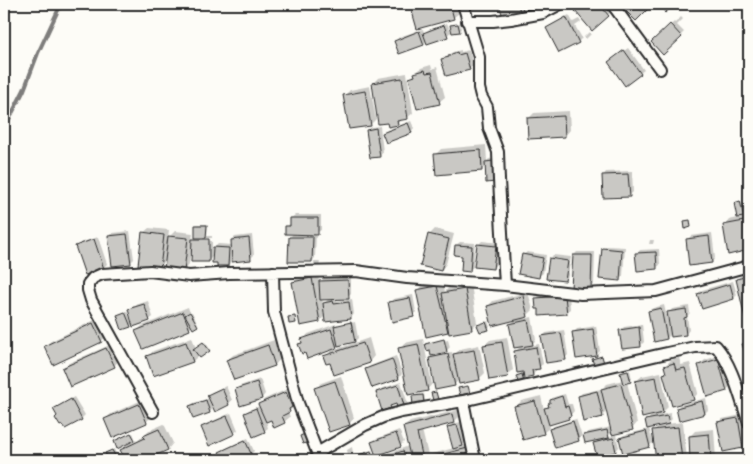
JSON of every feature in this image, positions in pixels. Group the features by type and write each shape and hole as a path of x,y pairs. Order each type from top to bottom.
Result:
{"street":[{"path":"463,4 479,57 479,88 487,107 489,128 498,152 505,285"},
{"path":"467,21 511,19 543,13 560,4"},
{"path":"612,4 660,69"},
{"path":"153,412 91,300 88,284 93,278 102,274 150,271 189,276 229,273 356,271 407,278 505,285 581,294 656,291 749,266"},
{"path":"273,272 274,312 298,403 319,456 365,425 383,417 462,401 695,347 716,346 723,354 749,423"},
{"path":"462,401 475,460"}],"building":[{"path":"427,4 450,4 454,19 417,29 411,8"},
{"path":"499,4 518,4 520,12 503,17"},
{"path":"521,4 540,4 541,6 523,11"},
{"path":"583,4 599,4 609,16 592,31 575,11"},
{"path":"619,4 648,4 651,6 636,21"},
{"path":"656,4 675,4 665,13"},
{"path":"566,17 579,43 559,53 546,28"},
{"path":"458,24 460,32 452,33 450,25"},
{"path":"670,24 682,37 663,55 651,42"},
{"path":"444,25 448,37 427,44 423,33"},
{"path":"419,31 424,45 399,54 394,41"},
{"path":"624,50 641,74 625,86 608,62"},
{"path":"457,52 458,55 465,53 470,70 446,76 441,59"},
{"path":"425,70 426,73 432,72 440,104 417,109 409,78 415,76 414,73"},
{"path":"402,78 408,119 397,121 398,125 388,127 387,123 378,124 372,83"},
{"path":"365,91 371,126 349,129 343,95"},
{"path":"564,116 565,137 528,139 527,118"},
{"path":"408,123 412,133 386,143 382,133"},
{"path":"376,128 380,157 370,158 366,130"},
{"path":"481,150 482,171 436,175 434,154"},
{"path":"493,161 495,182 486,183 485,162"},
{"path":"628,174 630,197 603,198 602,175"},
{"path":"740,201 744,217 737,218 734,203"},
{"path":"290,218 318,218 318,235 285,234 285,226 290,226"},
{"path":"690,220 691,227 685,229 684,221"},
{"path":"744,221 749,250 728,255 723,225"},
{"path":"195,225 207,225 206,238 195,238"},
{"path":"142,232 164,235 160,268 138,265"},
{"path":"127,234 131,264 112,266 108,236"},
{"path":"428,234 449,239 441,271 420,266"},
{"path":"168,236 188,238 184,271 164,269"},
{"path":"709,236 712,263 689,266 686,239"},
{"path":"289,237 313,237 312,262 288,262"},
{"path":"249,238 251,260 232,262 231,240"},
{"path":"94,239 104,269 85,275 75,246"},
{"path":"192,239 209,239 209,262 191,262"},
{"path":"477,244 496,246 493,269 474,267"},
{"path":"455,245 472,246 470,272 461,271 462,256 454,255"},
{"path":"213,247 229,248 228,266 217,266 217,263 212,263"},
{"path":"602,248 622,250 620,281 599,279"},
{"path":"656,252 657,269 637,271 635,253"},
{"path":"522,254 543,258 539,278 518,274"},
{"path":"573,255 592,255 591,289 571,288"},
{"path":"549,258 568,261 565,281 546,279"},
{"path":"749,276 749,321 746,322 736,279"},
{"path":"312,278 320,322 300,326 292,282"},
{"path":"348,280 349,299 320,300 319,281"},
{"path":"730,284 734,299 702,309 697,294"},
{"path":"437,286 448,332 426,337 416,290"},
{"path":"465,289 472,330 449,334 442,293"},
{"path":"523,296 528,317 492,326 487,306"},
{"path":"565,296 567,314 539,316 539,309 536,309 535,298"},
{"path":"410,298 414,317 392,322 388,302"},
{"path":"333,301 334,304 349,302 351,319 325,322 323,303"},
{"path":"144,304 150,321 133,327 128,309"},
{"path":"661,308 667,339 654,342 648,311"},
{"path":"686,309 687,317 684,318 686,335 671,337 667,312"},
{"path":"125,312 131,327 122,330 117,315"},
{"path":"183,312 190,330 143,349 135,331"},
{"path":"190,312 198,326 193,329 185,315"},
{"path":"295,316 296,323 289,324 288,317"},
{"path":"528,320 533,345 514,348 509,324"},
{"path":"351,322 355,342 338,346 334,326"},
{"path":"486,322 489,330 480,332 477,325"},
{"path":"93,323 102,342 53,365 44,346"},
{"path":"639,327 641,347 622,349 619,330"},
{"path":"331,329 337,348 307,359 305,353 302,354 298,344 302,343 301,339"},
{"path":"593,329 597,356 576,359 572,332"},
{"path":"561,333 566,360 546,363 541,336"},
{"path":"444,339 447,352 431,356 430,350 427,351 425,344"},
{"path":"186,342 193,362 153,376 146,356"},
{"path":"203,342 210,351 200,358 193,349"},
{"path":"502,342 508,377 489,380 483,345"},
{"path":"749,342 749,351 745,353 742,344"},
{"path":"363,343 370,363 334,375 330,363 326,364 323,356"},
{"path":"418,344 428,391 408,395 398,348"},
{"path":"268,345 275,366 234,380 226,360"},
{"path":"536,347 540,369 532,370 533,376 524,378 523,372 517,373 514,351"},
{"path":"106,348 115,367 70,387 62,368"},
{"path":"474,350 480,380 459,384 453,354"},
{"path":"448,354 455,386 435,390 429,358"},
{"path":"602,356 604,363 594,365 592,359"},
{"path":"392,359 399,379 372,388 365,369"},
{"path":"718,359 727,391 707,397 698,365"},
{"path":"674,363 676,370 685,368 694,400 672,406 663,374 666,373 664,366"},
{"path":"628,371 631,382 623,384 620,373"},
{"path":"522,374 524,383 519,385 516,376"},
{"path":"656,377 663,413 642,418 635,381"},
{"path":"335,381 350,425 329,432 314,388"},
{"path":"257,382 262,399 240,406 235,389"},
{"path":"621,384 633,430 612,435 601,389"},
{"path":"398,385 405,409 398,411 396,404 382,411 376,392"},
{"path":"468,386 470,393 460,395 458,388"},
{"path":"222,388 229,405 215,412 207,395"},
{"path":"597,391 603,417 583,422 578,396"},
{"path":"286,392 292,407 289,409 290,412 282,416 285,423 274,428 271,420 266,422 258,404"},
{"path":"436,392 438,399 433,400 431,393"},
{"path":"423,395 424,403 413,405 412,396"},
{"path":"562,396 565,407 568,406 571,416 568,417 569,419 549,425 544,408 549,407 550,400"},
{"path":"71,399 82,420 65,429 62,425 60,426 55,418 57,416 53,409"},
{"path":"206,400 210,413 193,419 189,406"},
{"path":"535,401 544,434 523,440 514,406"},
{"path":"702,401 705,414 679,421 676,408"},
{"path":"139,404 147,423 112,438 104,419"},
{"path":"256,408 265,432 253,437 244,413"},
{"path":"452,414 454,423 417,433 423,459 468,448 471,459 411,460 403,427"},
{"path":"227,416 235,434 209,446 201,427"},
{"path":"667,416 669,424 647,429 645,420"},
{"path":"738,418 743,448 723,452 717,422"},
{"path":"573,421 579,441 555,448 549,429"},
{"path":"457,425 463,446 453,449 447,427"},
{"path":"678,427 682,460 656,460 652,430"},
{"path":"159,429 168,450 145,460 122,460 120,456 123,455 120,450"},
{"path":"607,430 609,438 585,443 583,435"},
{"path":"646,431 650,447 623,454 619,438"},
{"path":"131,433 135,440 117,449 114,441"},
{"path":"307,433 310,441 303,444 300,436"},
{"path":"396,433 401,447 376,456 371,442"},
{"path":"709,434 711,460 690,460 689,436"},
{"path":"613,438 616,452 597,457 593,443"},
{"path":"245,440 252,456 241,460 223,460 219,452"},
{"path":"112,450 117,460 109,460 105,453"},
{"path":"371,451 373,458 353,460 352,457"},
{"path":"403,451 406,460 377,460"}],"waterway":[{"path":"4,129 24,90 38,53 61,4"}]}
